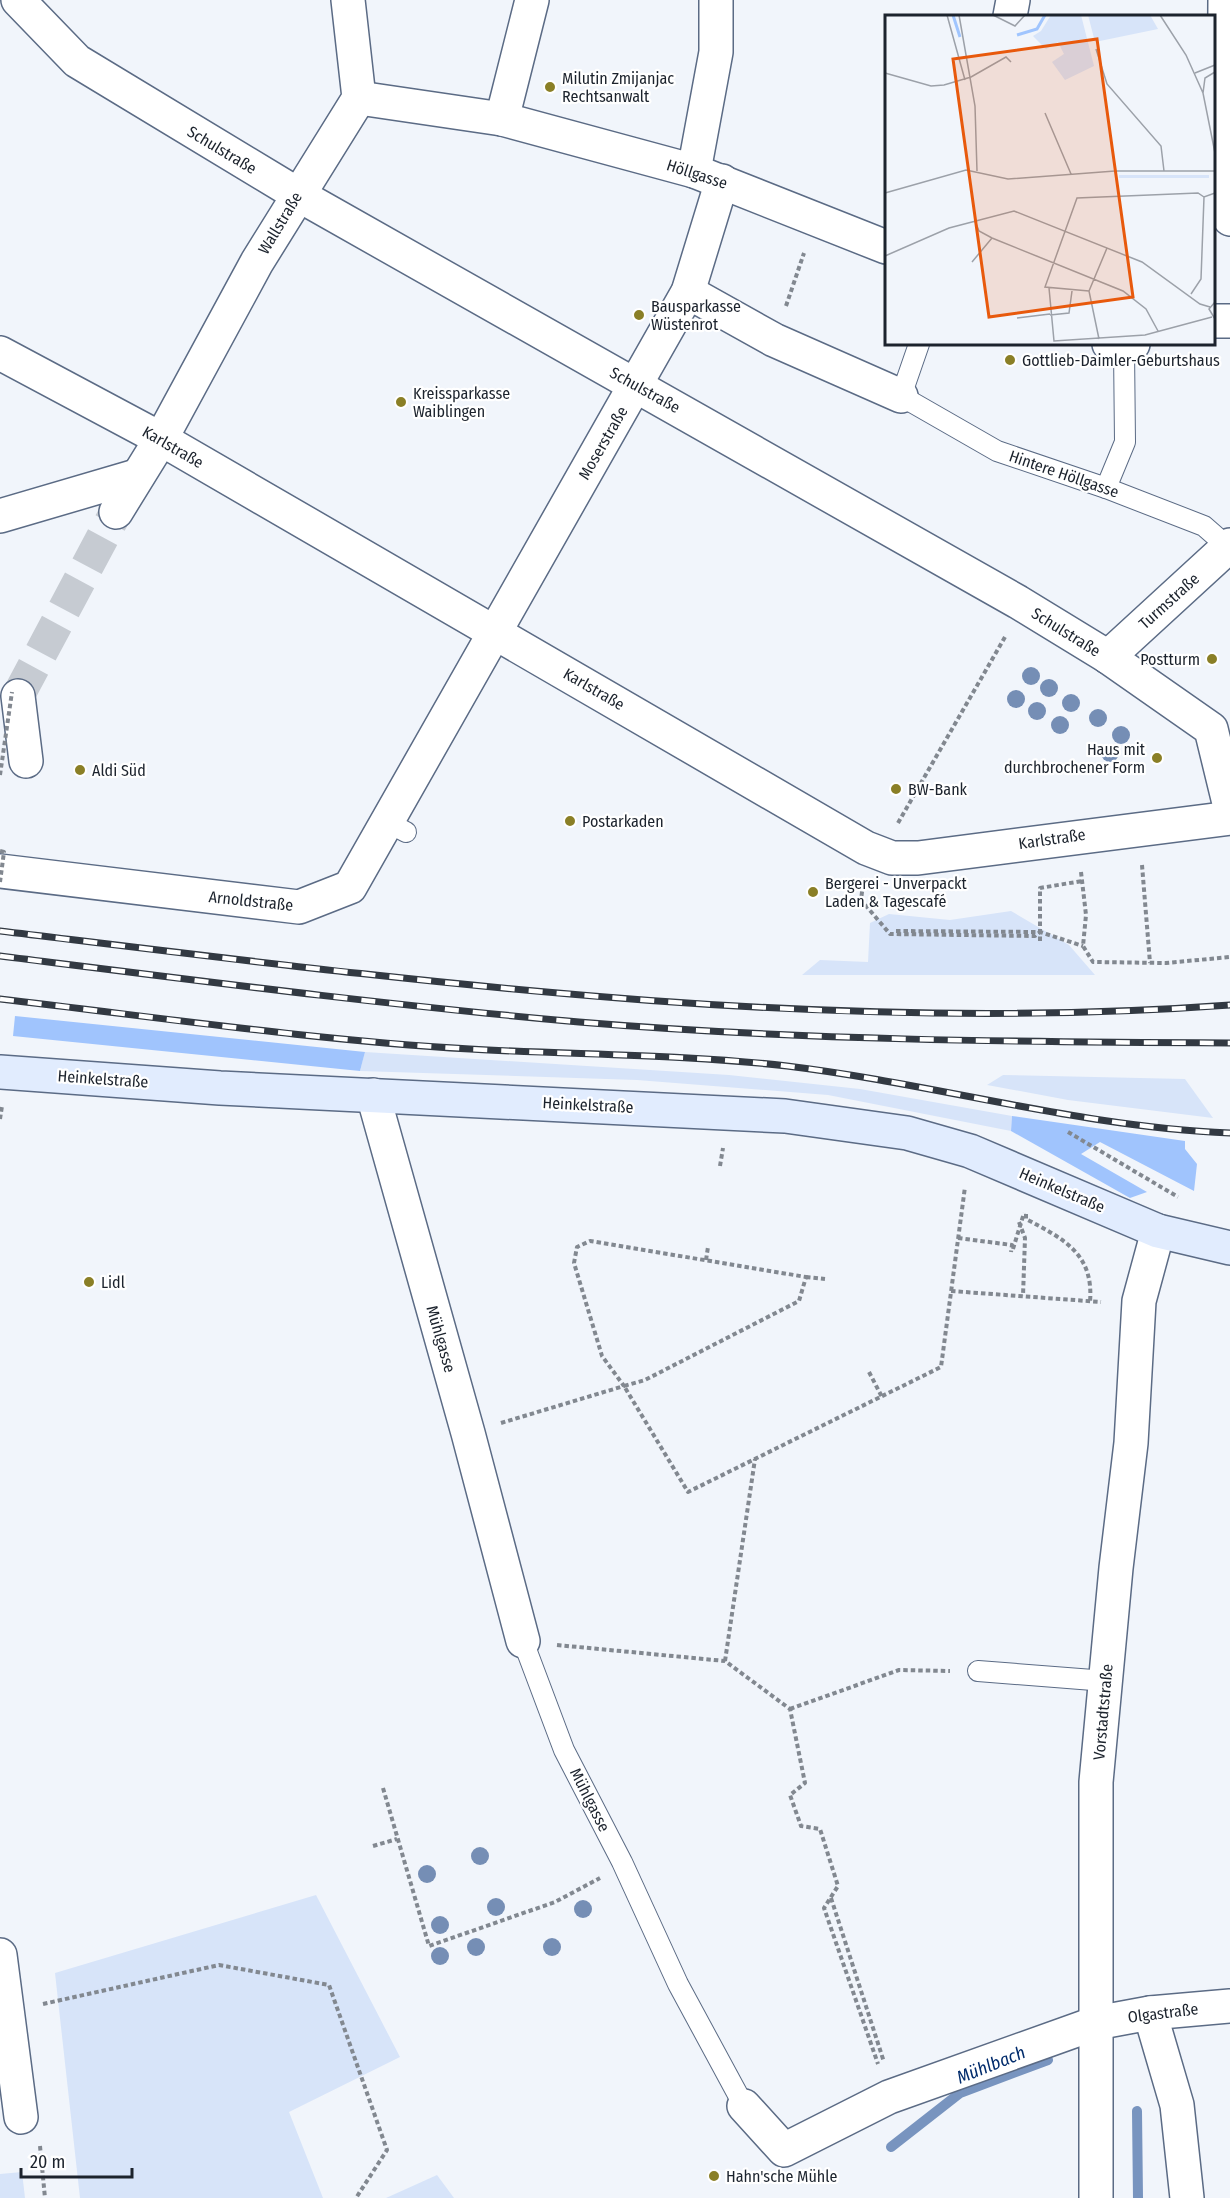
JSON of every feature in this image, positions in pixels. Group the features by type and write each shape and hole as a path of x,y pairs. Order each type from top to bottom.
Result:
{"street":[{"name":"Schulstraße","path":"18,0 77,61 297,194 1018,602 1108,657 1211,729 1230,807"},
{"path":"348,0 358,98"},
{"path":"502,119 532,0"},
{"name":"Moserstraße","path":"494,630 637,385 688,292 708,176 716,52 716,0"},
{"path":"1010,15 1013,0"},
{"path":"1225,0 1224,194 1230,219"},
{"name":"Wallstraße","path":"116,512 136,476 161,439 256,262 358,98"},
{"name":"Höllgasse","path":"358,98 502,119 708,176 885,247"},
{"name":"Hintere Höllgasse","path":"688,292 774,340 902,396"},
{"name":"Karlstraße","path":"0,352 161,439 494,630 866,848 892,858 918,858 1230,818"},
{"path":"0,516 136,476"},
{"name":"Turmstraße","path":"1108,657 1227,553"},
{"name":"Arnoldstraße","path":"0,872 299,907 350,887 396,827 494,630"},
{"path":"12,704 13,768"},
{"name":"Heinkelstraße","path":"0,1072 220,1088 785,1116 908,1133 970,1151 1158,1231 1230,1248"},
{"name":"Mühlgasse","path":"373,1095 468,1433 523,1641"},
{"name":"Vorstadtstraße","path":"1096,2198 1096,1782 1116,1568 1131,1443 1139,1301 1158,1231"},
{"path":"0,1955 4,2000 21,2117"},
{"name":"Olgastraße","path":"1096,2023 1150,2013 1230,2006"},
{"path":"1150,2013 1178,2104 1187,2198"},
{"name":"Mühlgasse","path":"744,2106 784,2150 886,2088 1096,2023"}],"lane":[{"path":"902,396 919,345"},
{"path":"1106,488 1125,442 1122,345"},
{"name":"Hintere Höllgasse","path":"902,396 998,451 1106,488 1204,526 1227,553"},
{"name":"Mühlgasse","path":"523,1641 564,1750 622,1862 678,1984 744,2106"},
{"path":"978,1671 1106,1681"}],"path":[{"path":"774,340 816,219"},
{"path":"893,833 1017,615 1018,602"},
{"path":"12,704 13,768"},
{"path":"0,851 4,852 0,882"},
{"path":"1143,879 1150,963"},
{"path":"1040,941 1040,888 1082,881"},
{"path":"1040,932 1035,936 890,934 861,900 890,932 1040,932 1083,946"},
{"path":"1086,915 1083,946 1093,962 1150,963 1230,957"},
{"path":"1068,1132 1184,1200"},
{"path":"825,1279 590,1241 577,1247 574,1263 602,1356 624,1386 687,1492 941,1368 970,1151"},
{"path":"958,1238 1012,1245 1012,1252 1019,1222 1026,1210 1026,1219 1073,1248 1083,1261 1092,1286 1090,1302"},
{"path":"1019,1222 1025,1238 1023,1296"},
{"path":"706,1260 708,1247"},
{"path":"468,1433 645,1380 800,1301 806,1277"},
{"path":"951,1291 1101,1302"},
{"path":"869,1372 882,1397"},
{"path":"725,1662 754,1459"},
{"path":"523,1641 725,1662 790,1709 805,1783 790,1795 801,1826 820,1829 838,1886 824,1908 886,2088"},
{"path":"790,1709 898,1670 978,1671"},
{"path":"383,1788 429,1946 555,1902 605,1876 622,1862"},
{"path":"373,1846 397,1839"},
{"path":"831,1897 887,2072 886,2088"},
{"path":"4,2000 219,1965 329,1985 387,2150 356,2198"},
{"path":"21,2117 41,2148 45,2198"}],"shaded area":[{"path":"1011,911 1069,945 1095,975 802,975 820,960 868,962 870,923 889,914 950,920"},
{"path":"15,1016 365,1052 360,1071 13,1036"},
{"path":"365,1052 729,1075 860,1089 1012,1116 1011,1131 828,1095 637,1080 360,1071"},
{"path":"1003,1075 1185,1079 1213,1118 1068,1100 987,1085"},
{"path":"1012,1116 1185,1141 1185,1149 1197,1164 1194,1191 1100,1142 1081,1154 1147,1192 1130,1198 1011,1131"},
{"path":"316,1895 400,2057 289,2112 323,2198 80,2198 55,1973"},
{"path":"22,2172 25,2198 0,2198 0,2174"},
{"path":"437,2175 454,2198 386,2198"}],"waterway":[{"name":"Mühlbach","path":"891,2147 960,2093 1048,2060"},
{"name":"Mühlbach","path":"1137,2111 1138,2198"}],"tunnel":[{"path":"18,696 116,512"}],"railway":[{"path":"0,931 460,984 614,998 768,1008 922,1013 1076,1012 1230,1005"},
{"path":"0,956 434,1008 660,1028 904,1039 1230,1043"},
{"path":"0,999 293,1034 411,1045 708,1059 787,1066 898,1083 1118,1123 1230,1133"}],"place":[{"name":"Milutin Zmijanjac Rechtsanwalt","path":"550,87"},
{"name":"Bausparkasse Wüstenrot","path":"639,315"},
{"name":"Gottlieb-Daimler-Geburtshaus","path":"1010,360"},
{"name":"Kreissparkasse Waiblingen","path":"401,402"},
{"name":"Postturm","path":"1212,659"},
{"name":"Haus mit durchbrochener Form","path":"1157,758"},
{"name":"Aldi Süd","path":"80,770"},
{"name":"BW-Bank","path":"896,789"},
{"name":"Postarkaden","path":"570,821"},
{"name":"Bergerei - Unverpackt Laden & Tagescafé","path":"813,892"},
{"name":"Lidl","path":"89,1282"},
{"name":"Hahn'sche Mühle","path":"714,2176"}]}
